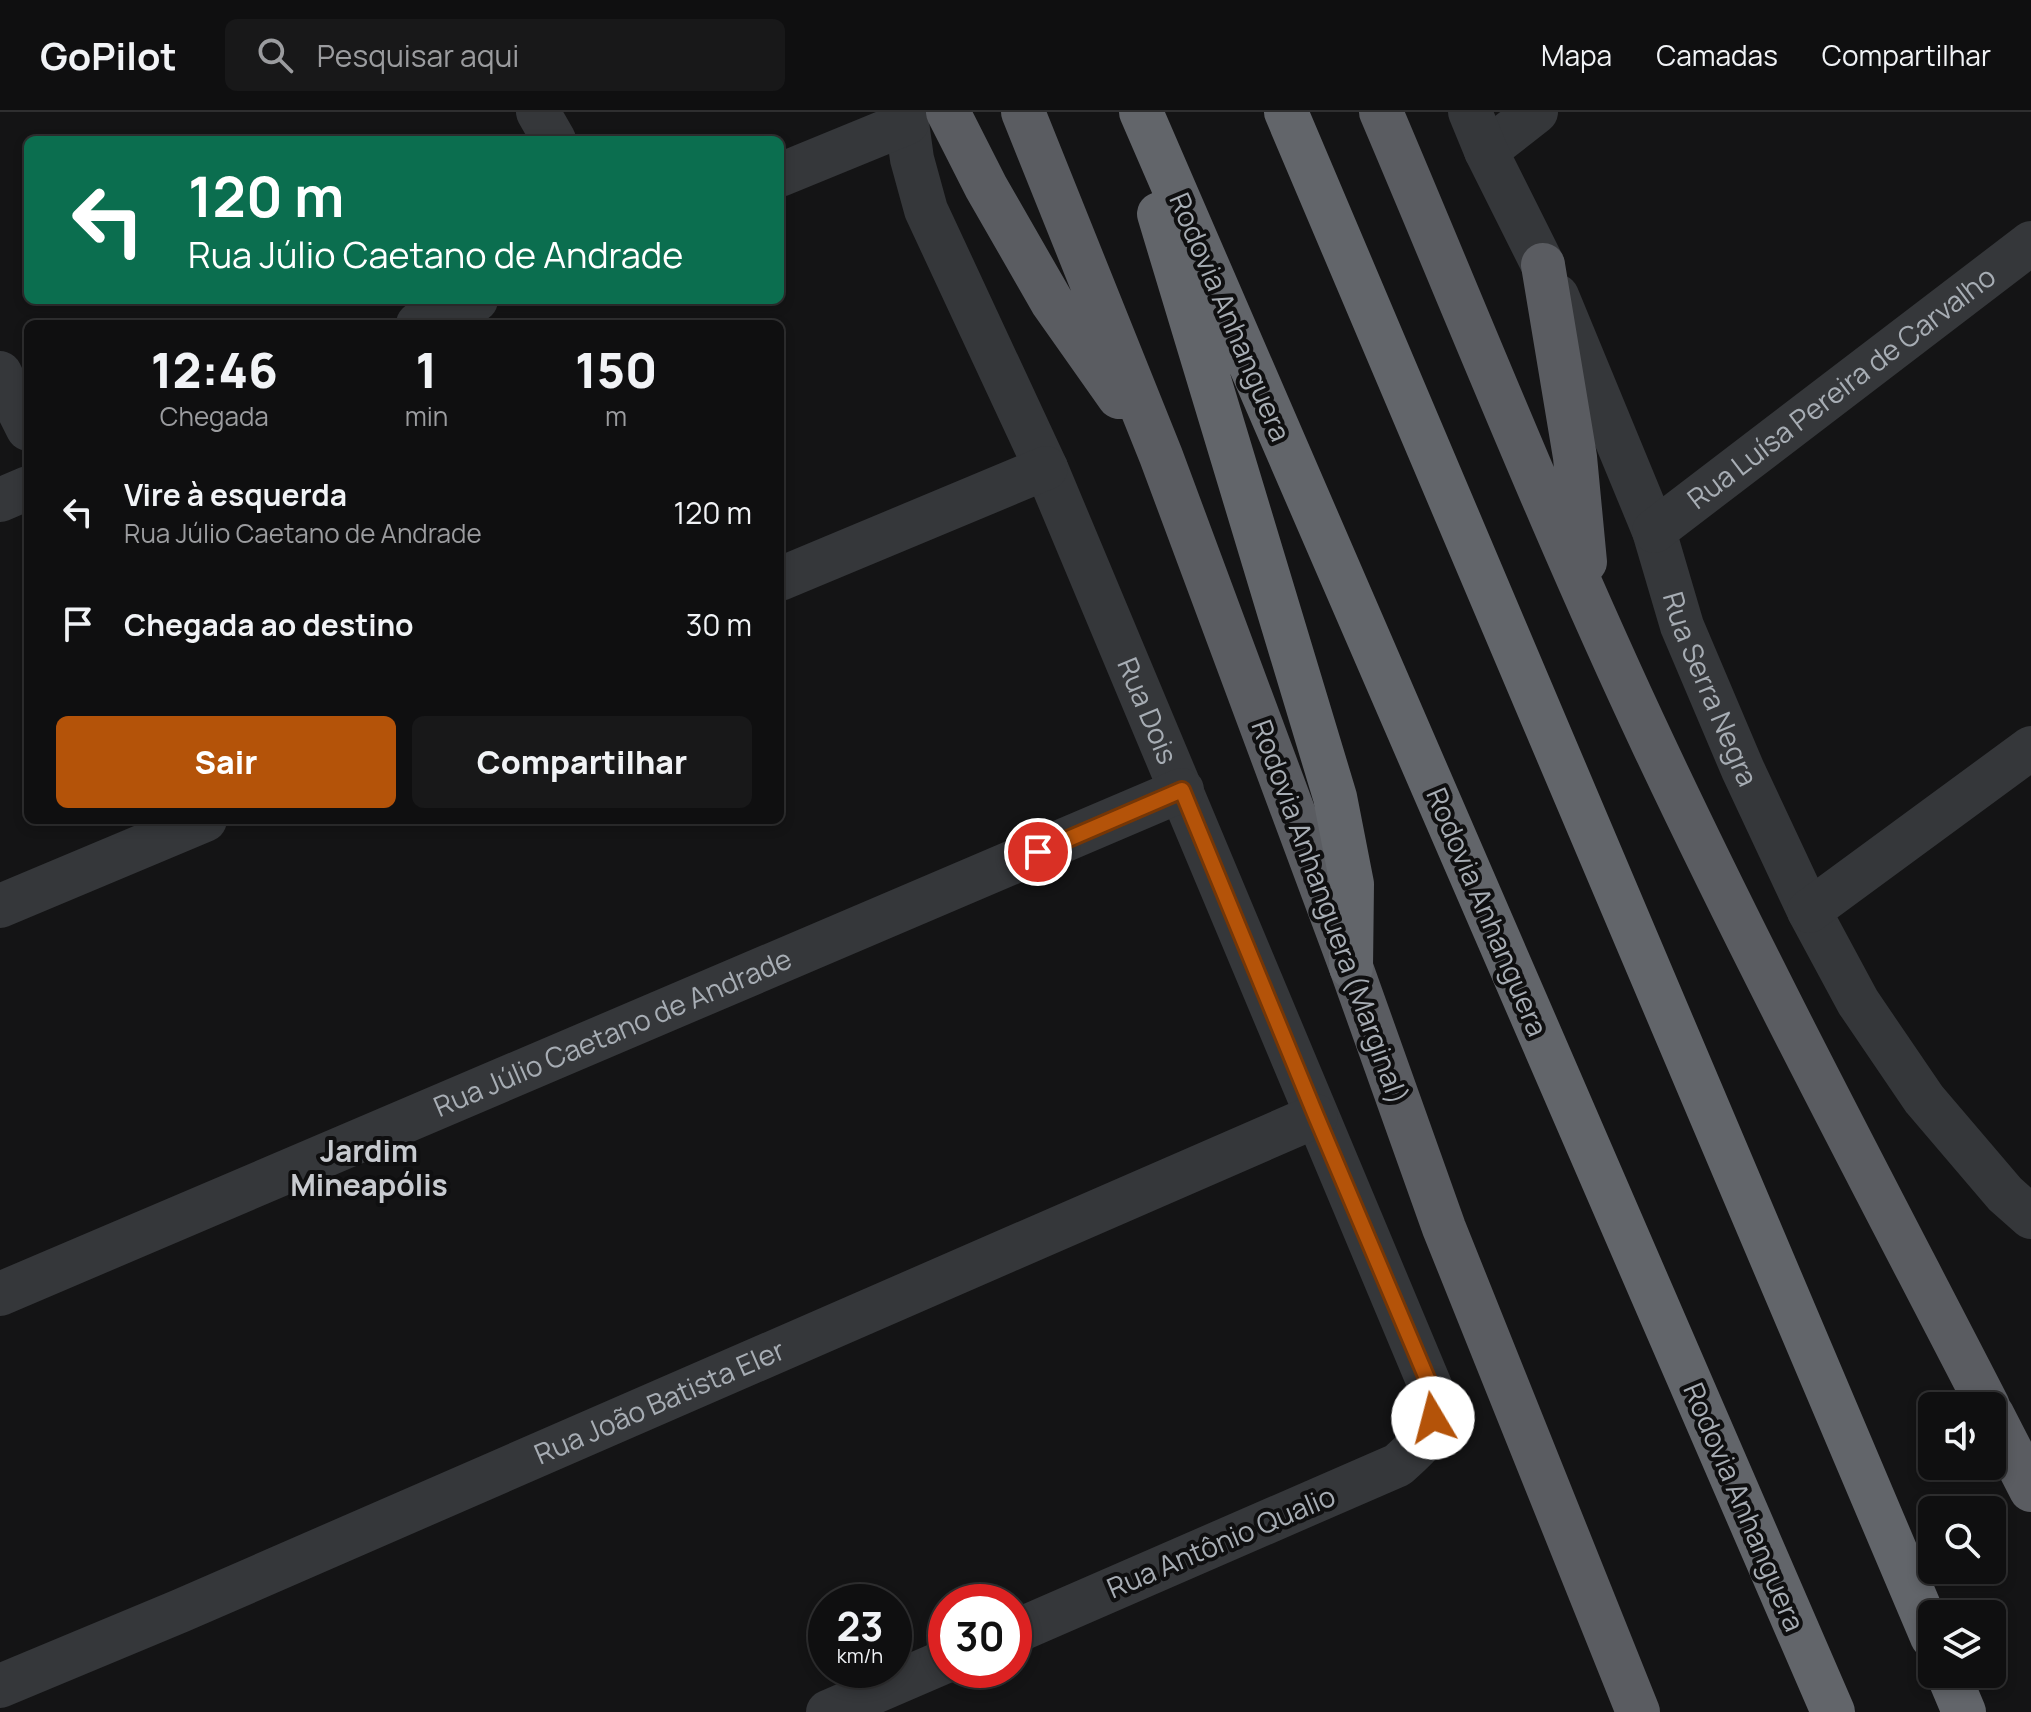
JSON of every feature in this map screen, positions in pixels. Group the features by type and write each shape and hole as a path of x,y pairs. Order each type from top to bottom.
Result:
{"highway":[{"name":"Rodovia Anhanguera (Marginal)","path":"1023,112 1161,456 1351,967 1444,1228 1638,1712"},
{"path":"1128,112 1335,797 1352,884 1351,967"},
{"name":"Rodovia Anhanguera","path":"1141,112 1833,1712"},
{"path":"1286,112 1918,1604"},
{"path":"1381,112 1589,604 1732,909 1981,1392"},
{"path":"921,116 986,187 1052,302 1161,456"},
{"path":"1543,265 1575,457 1589,604"},
{"path":"2006,1441 2031,1490"},
{"path":"1954,1688 1964,1712"}],"street":[{"path":"538,112 552,136"},
{"path":"1478,132 1536,112"},
{"path":"784,173 921,116"},
{"name":"Rua Dois","path":"921,116 912,159 926,210 1046,468 1431,1388 1433,1418 1423,1443"},
{"name":"Rua Serra Negra","path":"1478,132 1543,265 1654,531 1682,626 1743,770 1809,911 1858,1002 1924,1099 2005,1194 2031,1217"},
{"name":"Rua Luísa Pereira de Carvalho","path":"1654,531 2031,243"},
{"path":"428,320 466,304"},
{"path":"0,373 24,421"},
{"path":"784,577 1046,468"},
{"path":"0,500 24,490"},
{"path":"1809,911 2031,748"},
{"name":"Rua Júlio Caetano de Andrade","path":"0,1294 1182,790"},
{"path":"0,906 195,824"},
{"name":"Rua João Batista Eler","path":"0,1686 180,1611 1316,1116"},
{"name":"Rua Antônio Qualio","path":"1032,1624 1398,1465 1423,1443"},
{"path":"828,1712 928,1669"}],"district":[{"name":"Jardim Mineapólis","path":"369,1169"}],"route":[{"path":"1038,852 1182,790 1431,1388 1433,1418"}]}
